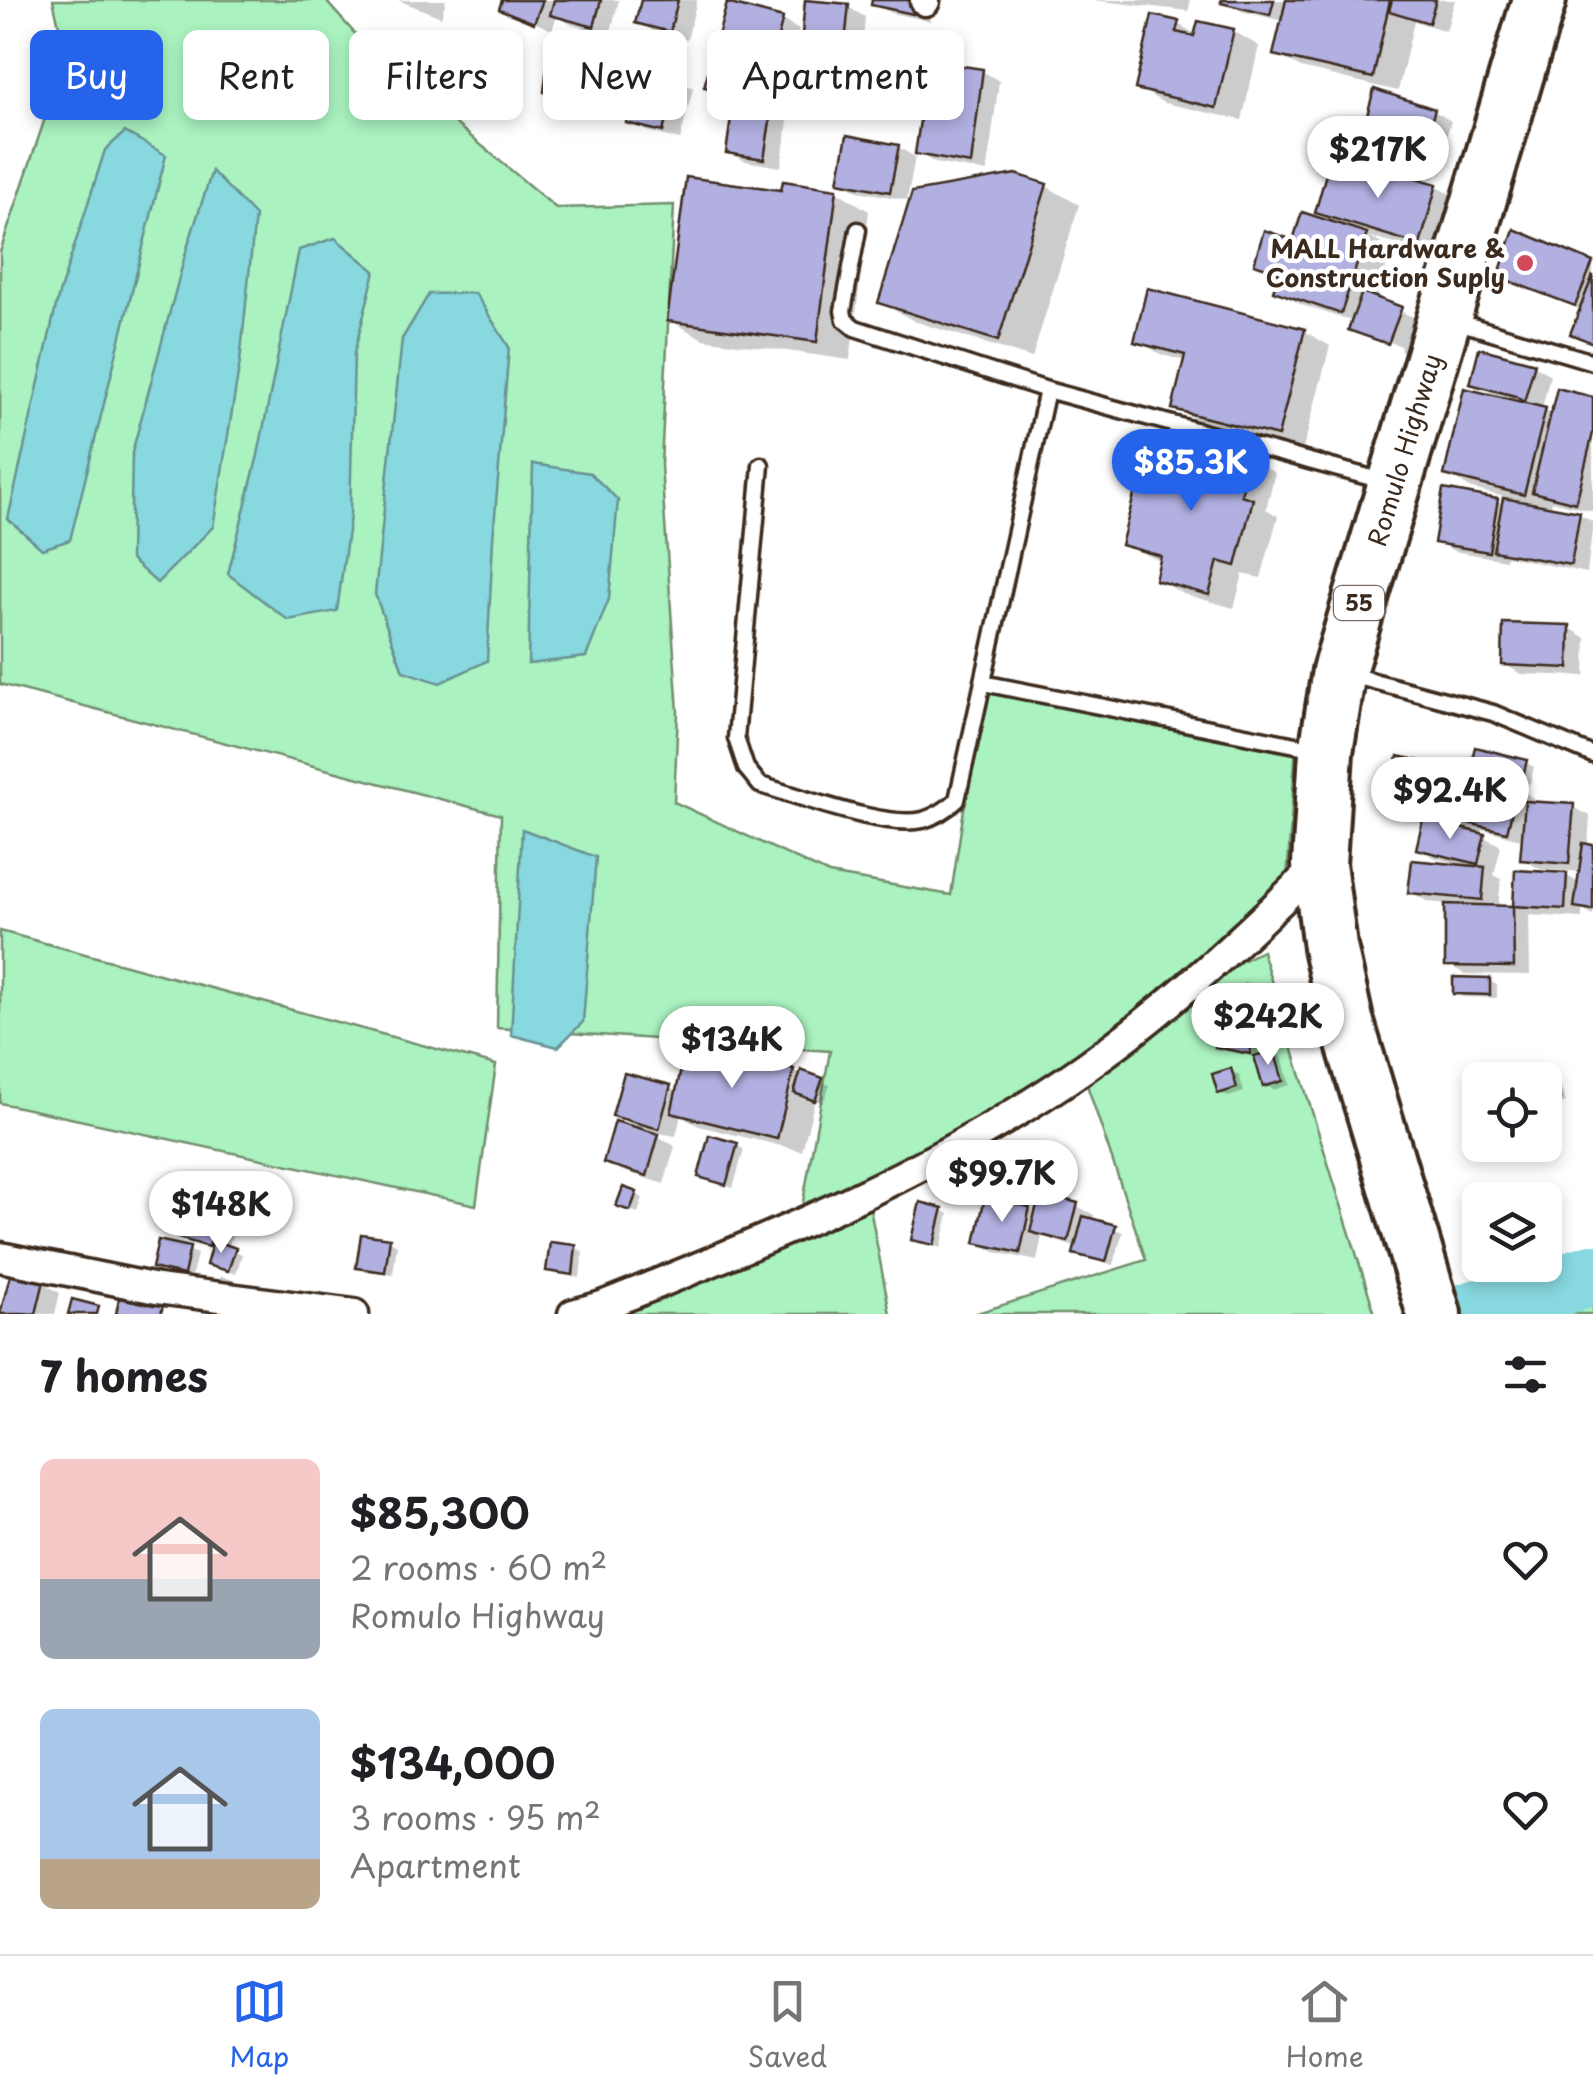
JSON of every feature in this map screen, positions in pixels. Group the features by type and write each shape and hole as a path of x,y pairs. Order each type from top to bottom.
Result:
{"highway":[{"name":"Romulo Highway","path":"1434,1314 1346,1020 1330,946 1319,864 1326,752 1339,672 1539,0"}],"street":[{"path":"572,1314 602,1306 798,1224 934,1160 1082,1070 1144,1024 1217,963 1319,864"},
{"path":"0,1257 157,1289 354,1314"}],"lane":[{"path":"858,230 843,312 855,328 1048,390 1394,484"},
{"path":"1444,318 1593,362"},
{"path":"761,465 736,738 746,768 760,784 896,822 920,821 942,814 957,800 1048,390"},
{"path":"1339,672 1492,714 1593,755"},
{"path":"984,683 1326,752"}],"green space":[{"path":"53,0 325,0 352,30 349,120 451,120 556,208 674,205 661,465 678,712 674,802 829,874 951,895 983,683 1296,745 1286,896 1189,987 1262,951 1375,1314 974,1314 1146,1260 1082,1070 867,1192 890,1314 624,1314 626,1296 799,1224 830,1051 497,1028 501,815 0,684 0,252 44,120 163,120 163,30 60,30"},
{"path":"0,931 496,1065 476,1205 0,1103"},
{"path":"1593,1276 1593,1314 1503,1314"}],"water":[{"path":"125,132 166,155 70,540 42,549 8,519 58,297 105,150"},
{"path":"212,171 255,216 240,362 213,527 157,583 130,559 132,453 187,248"},
{"path":"335,238 375,271 354,354 350,516 337,611 288,620 228,574 258,455 299,250"},
{"path":"475,293 509,347 487,661 440,683 403,671 375,594 402,339 429,294"},
{"path":"533,464 590,473 618,500 609,599 586,657 528,664"},
{"path":"522,829 596,857 583,1022 558,1047 511,1035"}],"building":[{"path":"502,0 543,0 534,23 499,9"},
{"path":"554,0 601,0 594,27 550,15"},
{"path":"641,0 678,0 670,30 635,23"},
{"path":"805,0 849,4 846,30 802,30"},
{"path":"872,0 916,0 913,14 871,5"},
{"path":"1221,0 1274,0 1270,15"},
{"path":"1286,0 1390,0 1373,78 1273,55"},
{"path":"1392,0 1436,0 1429,23 1389,11"},
{"path":"727,3 783,18 780,30 720,30"},
{"path":"1152,15 1179,21 1176,32 1194,36 1198,21 1234,29 1216,108 1135,89"},
{"path":"964,66 983,69 971,164 915,154 920,120 964,120"},
{"path":"1374,89 1435,109 1417,170 1357,153"},
{"path":"627,120 666,120 663,132 626,123"},
{"path":"731,120 770,120 764,159 726,153"},
{"path":"847,135 899,145 890,192 838,182"},
{"path":"1329,163 1363,174 1366,163 1437,184 1420,245 1315,213"},
{"path":"1016,174 1047,184 998,341 878,303 912,192"},
{"path":"686,177 781,190 783,181 837,189 817,342 667,321"},
{"path":"1302,212 1367,233 1341,314 1273,291 1279,272 1254,264 1264,230 1293,240"},
{"path":"1514,229 1593,262 1575,306 1498,277"},
{"path":"1593,275 1593,343 1570,334"},
{"path":"1147,288 1305,329 1278,436 1172,409 1185,355 1134,342"},
{"path":"1362,292 1402,307 1388,344 1348,330"},
{"path":"1479,348 1535,363 1524,402 1470,384"},
{"path":"1464,388 1546,408 1524,495 1444,475"},
{"path":"1557,388 1593,397 1593,433 1576,503 1532,492"},
{"path":"1186,439 1251,456 1241,495 1253,499 1236,566 1218,561 1209,595 1155,580 1161,556 1121,545 1144,457 1179,466"},
{"path":"1443,489 1498,499 1489,552 1434,543"},
{"path":"1503,498 1580,512 1571,565 1493,551"},
{"path":"1503,623 1570,625 1569,668 1502,665"},
{"path":"1475,747 1527,760 1522,781 1470,767"},
{"path":"1398,756 1477,774 1466,823 1387,804"},
{"path":"1480,777 1518,786 1507,832 1468,823"},
{"path":"1525,801 1574,804 1569,864 1520,860"},
{"path":"1423,819 1485,834 1478,864 1416,849"},
{"path":"1583,843 1593,845 1593,910 1574,907"},
{"path":"1412,860 1485,867 1482,900 1408,893"},
{"path":"1515,870 1567,873 1565,909 1513,906"},
{"path":"1445,904 1513,906 1514,967 1445,966"},
{"path":"1453,977 1490,978 1490,995 1453,994"},
{"path":"1245,985 1291,994 1285,1029 1238,1019"},
{"path":"1219,1023 1254,1029 1250,1054 1215,1047"},
{"path":"687,1043 794,1069 777,1139 671,1113"},
{"path":"1274,1050 1283,1081 1263,1087 1254,1056"},
{"path":"1231,1068 1237,1088 1218,1094 1212,1074"},
{"path":"801,1070 823,1078 815,1101 794,1093"},
{"path":"624,1073 671,1085 659,1129 612,1116"},
{"path":"615,1121 659,1134 647,1176 603,1163"},
{"path":"709,1135 738,1143 726,1185 698,1177"},
{"path":"194,1184 225,1193 209,1247 178,1238"},
{"path":"623,1187 637,1192 630,1211 616,1206"},
{"path":"1040,1193 1078,1203 1068,1242 1030,1232"},
{"path":"985,1197 1030,1207 1020,1253 975,1243"},
{"path":"920,1202 943,1208 934,1245 911,1240"},
{"path":"1083,1216 1116,1225 1106,1262 1073,1254"},
{"path":"361,1234 390,1238 385,1272 356,1268"},
{"path":"158,1240 190,1247 184,1275 152,1268"},
{"path":"213,1240 236,1248 228,1271 206,1265"},
{"path":"550,1242 576,1245 573,1275 546,1271"},
{"path":"11,1272 44,1281 36,1314 0,1314"},
{"path":"119,1298 163,1305 161,1314 116,1314"},
{"path":"72,1299 99,1306 97,1314 68,1314"}],"waterway":[{"path":"1466,1314 1593,1275"}],"place":[{"name":"MALL Hardware & Construction Suply","path":"1525,263"}]}
